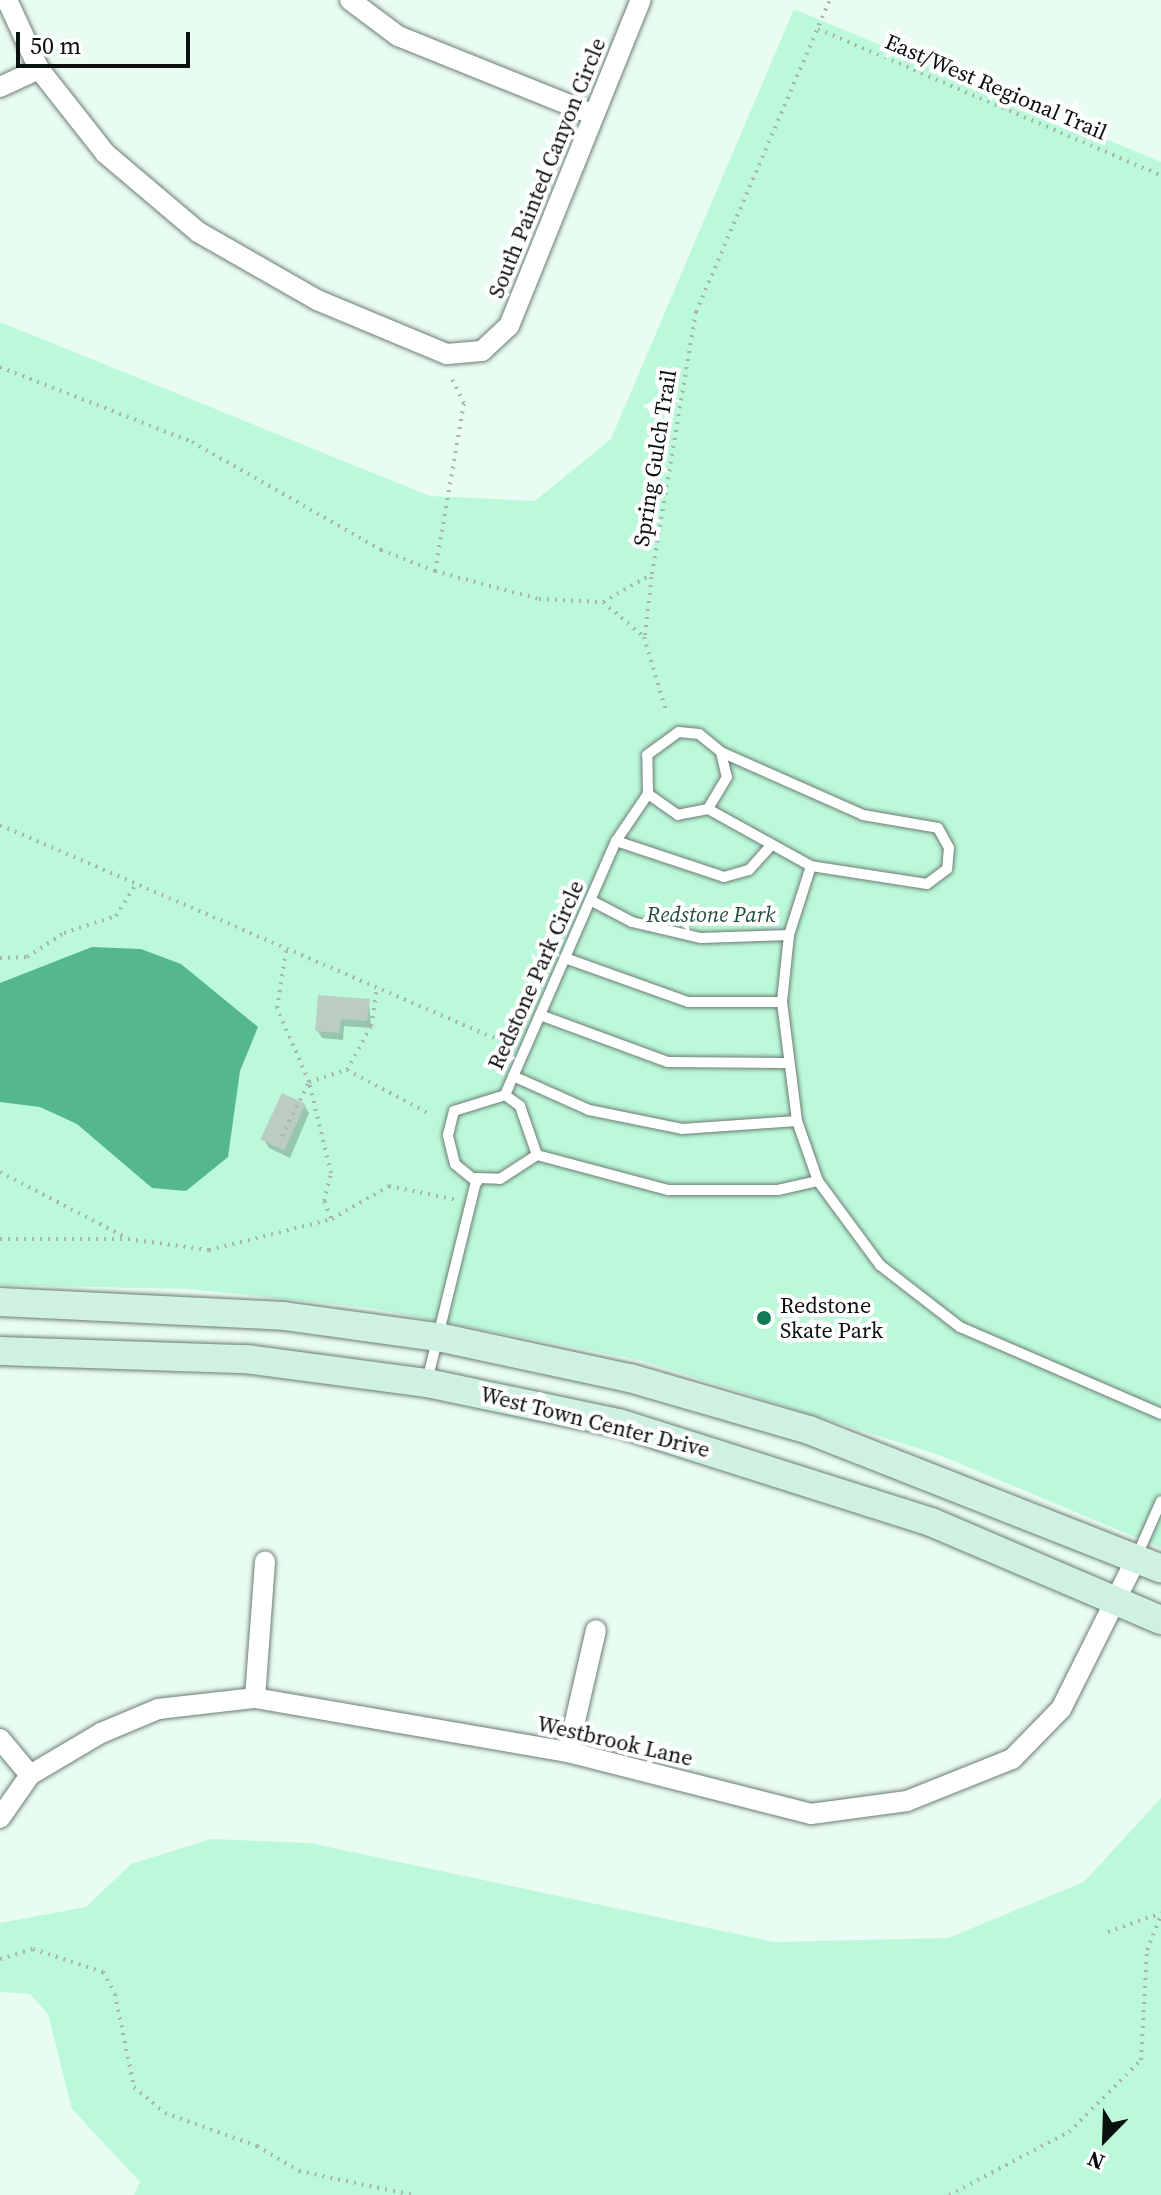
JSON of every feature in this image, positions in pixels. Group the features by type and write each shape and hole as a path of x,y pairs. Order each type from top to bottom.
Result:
{"street":[{"path":"7,0 39,69 105,153 198,232 317,300 447,354"},
{"path":"350,0 398,36 592,114"},
{"name":"South Painted Canyon Circle","path":"447,354 482,351 509,326 592,114 641,0"},
{"path":"0,87 39,69"},
{"name":"West Town Center Drive","path":"0,1302 284,1316 438,1337 630,1378 809,1430 1149,1564"},
{"name":"West Town Center Drive","path":"0,1351 246,1359 427,1383 746,1459 931,1522 1161,1620"},
{"path":"255,1698 265,1561"},
{"name":"Westbrook Lane","path":"0,1818 30,1775 158,1709 255,1698 568,1752 811,1814 907,1801 1012,1759 1061,1709 1117,1602 1149,1564"},
{"path":"568,1752 596,1630"},
{"path":"0,1739 30,1775"}],"lane":[{"path":"699,734 721,752 863,815 938,828 949,848 947,869 927,884 811,866 770,847 708,809 678,815 648,794 647,755 661,739 699,734"},
{"path":"708,809 727,777 721,752"},
{"name":"Redstone Park Circle","path":"477,1182 455,1164 448,1135 454,1111 505,1095 616,841 648,794"},
{"path":"616,841 724,877 749,870 770,847"},
{"path":"811,866 789,935 782,1002 785,1063 797,1121 818,1181 880,1265 960,1327 1161,1414"},
{"path":"590,900 632,922 701,938 789,935"},
{"path":"565,958 688,1002 782,1002"},
{"path":"540,1015 668,1062 785,1063"},
{"path":"513,1076 589,1110 682,1129 797,1121"},
{"path":"505,1095 520,1106 537,1155"},
{"path":"427,1383 477,1182 500,1179 537,1155 668,1190 778,1190 818,1181"},
{"path":"1149,1564 1161,1501"}],"path":[{"name":"Spring Gulch Trail","path":"603,602 652,574 696,312 830,0"},
{"name":"East/West Regional Trail","path":"818,29 1161,175"},
{"path":"435,571 464,403 447,354"},
{"path":"0,367 192,442 381,550 435,571 539,599 603,602 644,637"},
{"path":"652,574 644,637 666,711"},
{"path":"0,825 286,951 508,1044"},
{"path":"0,958 27,957 64,933 116,916 137,883"},
{"path":"286,951 277,1008 309,1082 331,1173 324,1201 332,1219"},
{"path":"282,1136 309,1082 347,1070 371,1026 377,988"},
{"path":"347,1070 432,1115"},
{"path":"0,1172 128,1239"},
{"path":"0,1239 128,1239 209,1250 268,1241 332,1219 389,1186 436,1190 472,1206"},
{"path":"1108,1932 1161,1914"},
{"path":"949,2195 1069,2132 1141,2060 1147,1950 1161,1914"},
{"path":"0,1959 21,1950 49,1951 103,1972 115,1994 134,2087 165,2113 257,2146 299,2171 413,2195"}],"green space":[{"name":"Redstone Park","path":"794,9 1161,162 1161,1548 942,1456 639,1360 370,1308 189,1289 0,1285 0,322 430,496 535,501 611,439"},
{"path":"1161,1798 1161,2195 134,2195 140,2182 72,2109 48,2014 30,1994 0,1992 0,1923 86,1907 131,1864 211,1839 310,1843 774,1942 948,1938 1084,1882"}],"shaded area":[{"path":"92,947 141,949 181,964 258,1027 240,1071 228,1157 186,1191 152,1188 77,1124 40,1107 0,1102 0,983"}],"building":[{"path":"318,995 370,999 367,1021 341,1019 339,1033 315,1031"},
{"path":"282,1093 306,1104 284,1150 260,1139"}],"place":[{"name":"Redstone Skate Park","path":"764,1318"}]}
